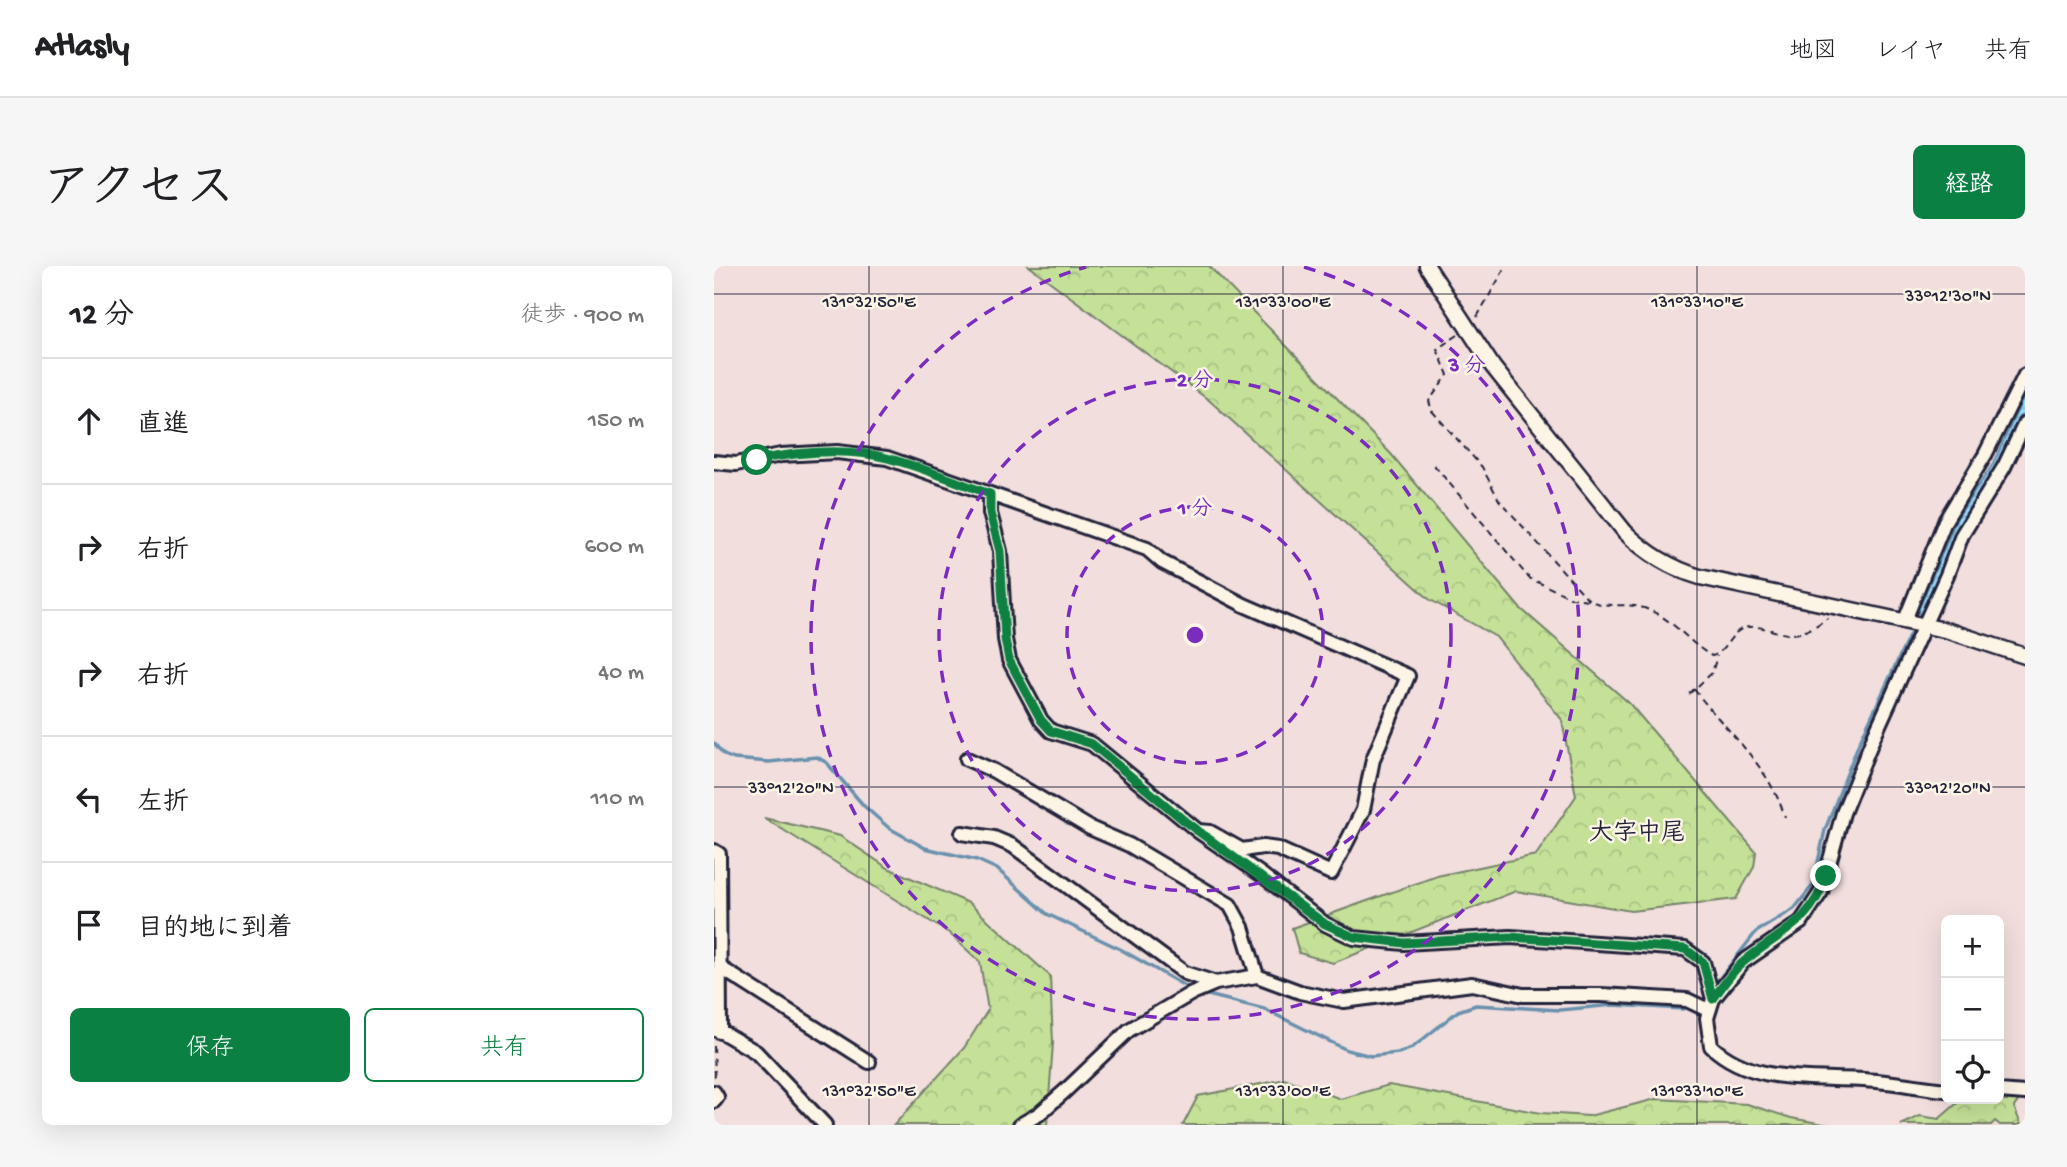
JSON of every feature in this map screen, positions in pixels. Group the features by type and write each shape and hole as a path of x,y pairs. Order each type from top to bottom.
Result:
{"street":[{"path":"1427,266 1493,367 1616,522 1650,555 1674,568 1700,577 1915,623 2025,656"},
{"path":"1711,1004 1743,962 1801,922 1821,892 1850,796 1915,623 1945,520 1981,462 2025,374"},
{"path":"1915,623 1962,535 2004,467 2025,424"},
{"path":"714,462 736,464 799,453 860,453 887,458 1147,549 1172,568 1244,605 1408,676 1379,742 1363,810 1331,873 1278,849 1263,847 1242,850 1210,832 1198,831"},
{"path":"990,494 990,513 1000,551 1005,639 1009,660 1041,720 1051,731 1092,744 1198,831 1262,875 1325,924 1345,935 1404,943 1510,937 1685,949 1703,962 1711,1004 1708,1039 1711,1046 1757,1071 1802,1079 1875,1080 1941,1089"},
{"path":"967,759 995,771 1090,828 1129,845 1230,905 1242,927 1257,976"},
{"path":"962,832 995,838 1013,846 1130,930 1180,970 1216,983"},
{"path":"714,851 719,854 717,952 721,968 717,989 717,1030 756,1052 825,1125"},
{"path":"721,968 869,1062"},
{"path":"1020,1125 1039,1114 1129,1031 1201,988 1243,976 1257,976 1300,992 1344,1001 1472,984 1523,995 1601,995 1711,1004"},
{"path":"2004,1091 2025,1093"},
{"path":"714,1092 717,1097 714,1101"}],"path":[{"path":"1506,266 1482,310 1467,329 1437,349 1448,375 1429,401 1432,411 1467,447 1482,467 1499,500 1589,600"},
{"path":"1434,465 1529,578 1572,598 1601,605 1643,608 1679,627 1708,654 1717,655"},
{"path":"1689,694 1712,673 1716,667 1717,655 1730,638 1743,629 1753,626 1795,634 1831,617"},
{"path":"1694,689 1757,760 1779,797 1785,817"},
{"path":"714,1046 714,1086"}],"green space":[{"path":"1029,266 1209,266 1391,454 1519,607 1629,703 1756,852 1754,867 1736,899 1631,911 1516,891 1333,963 1299,953 1292,928 1437,876 1536,855 1576,796 1562,720 1496,637 1429,599 1210,401"},
{"path":"764,818 840,836 888,868 969,903 1050,976 1053,1043 1047,1125 894,1125 964,1048 988,1010 980,962 949,933"},
{"path":"1286,1079 1341,1099 1389,1085 1541,1113 1589,1116 1656,1099 1747,1104 1791,1118 1829,1125 1183,1125 1198,1096"},
{"path":"2011,1095 2021,1097 2014,1107 2021,1125 2000,1125 1995,1121 1991,1125 1901,1125 1920,1116 1939,1119 1956,1104 2004,1104 2004,1101"}],"water":[{"path":"2025,394 2025,414 1925,615 1917,613 1957,518 1993,464"}],"waterway":[{"path":"1713,987 1756,932 1794,909 1813,885 1825,830 1859,743 1913,628"},
{"path":"714,743 724,755 734,759 769,762 817,757 827,763 864,806 889,828 925,848 977,860 997,869 1047,914 1120,949 1190,989"},
{"path":"1200,993 1264,1009 1347,1050 1371,1056 1398,1053 1412,1048 1458,1011 1476,1005 1560,1010 1614,1005 1683,1009 1691,1005"}],"district":[{"name":"大字中尾","path":"1637,834"}],"route":[{"path":"757,460 799,453 860,453 887,458 990,494 990,513 1000,551 1005,639 1009,660 1041,720 1051,731 1092,744 1198,831 1337,932 1354,937 1404,943 1510,937 1685,949 1703,962 1713,999 1743,962 1801,922 1821,892 1826,876"}]}
